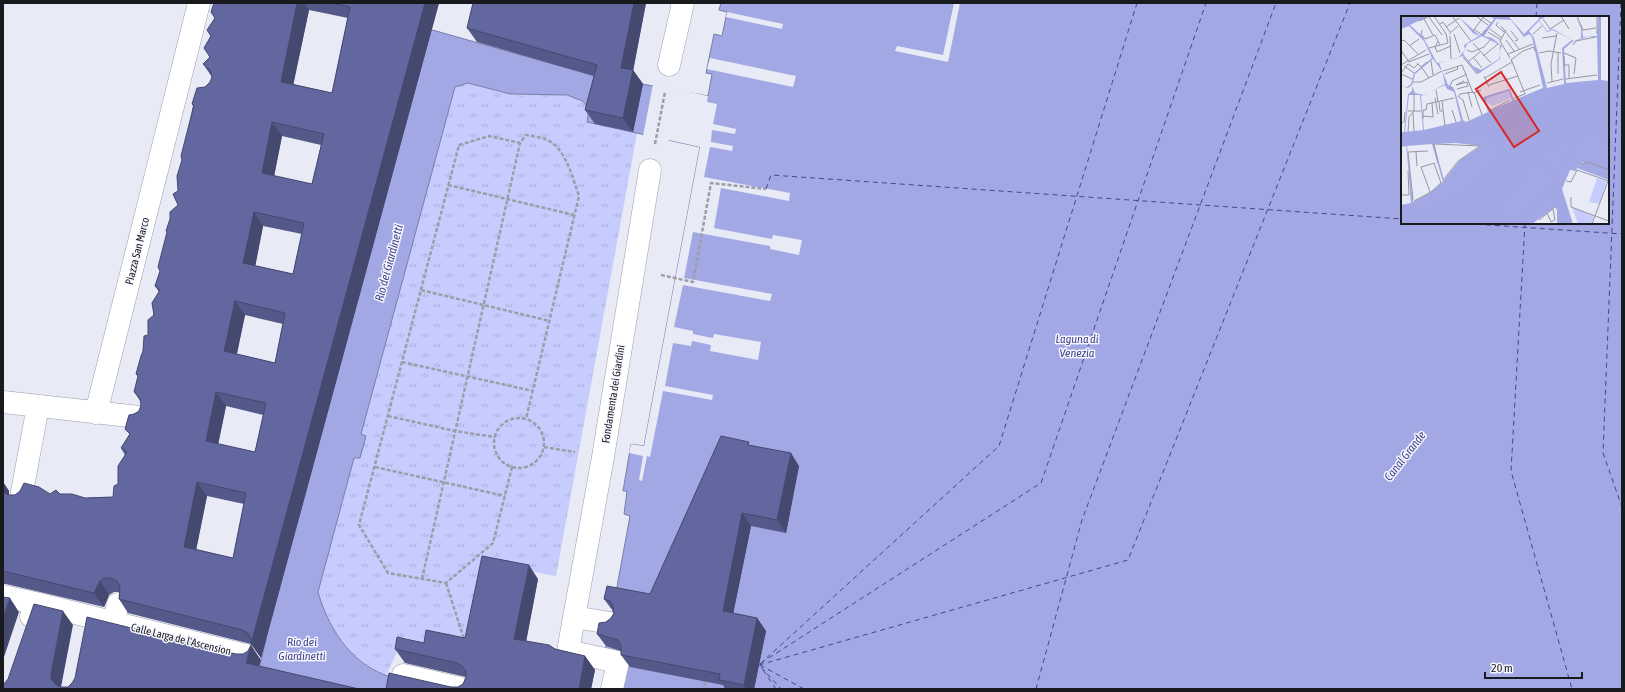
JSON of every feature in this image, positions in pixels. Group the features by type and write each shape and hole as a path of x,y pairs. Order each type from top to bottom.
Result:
{"street":[{"name":"Piazza San Marco","path":"96,412 199,3"},
{"path":"669,66 683,3"},
{"path":"178,89 201,90"},
{"name":"Fondamenta dei Giardini","path":"612,689 618,662 563,658 574,617 650,170"},
{"path":"3,402 139,418"},
{"path":"21,497 38,406"},
{"name":"Calle Larga de l'Ascension","path":"4,588 85,629 115,613 249,656"},
{"path":"28,628 35,603"},
{"path":"574,617 610,623"},
{"path":"416,676 464,689"}],"path":[{"path":"650,170 669,66"},
{"path":"422,579 520,143 526,135 545,139 560,150 579,196 526,419"},
{"path":"512,467 493,543 446,583 388,573 359,525 458,145 489,136 520,143"},
{"path":"634,269 693,282 711,183 766,189"},
{"path":"448,185 574,215"},
{"path":"421,290 550,321"},
{"path":"402,362 533,391"},
{"path":"388,416 455,431 495,437"},
{"path":"513,419 526,419 533,422 538,427 544,440 544,447 535,462 528,466 512,467 499,458 496,452 495,437 502,425 507,422 513,419"},
{"path":"375,467 505,496"},
{"path":"446,583 464,638 464,644"},
{"path":"704,682 707,689"}],"green space":[{"path":"468,83 510,94 552,94 572,97 589,109 588,122 637,133 556,576 490,564 464,639 426,644 404,637 386,675 373,669 362,661 343,642 328,618 318,592 354,458 358,459 361,434 455,87"}],"water":[{"name":"Laguna di Venezia","path":"721,3 1622,3 1622,689 622,689 605,652 630,516 624,514 627,491 623,491 631,444 644,446 700,147 587,122 589,109 582,101 567,95 510,94 468,83 455,87 361,434 366,436 360,458 354,458 318,592 322,605 334,630 351,652 361,661 372,669 385,675 447,689 311,689 257,677 266,640 383,16 627,85 631,82 708,96 712,74 706,73 714,34 722,36 727,12 719,10"}],"pier":[{"path":"954,3 960,3 948,62 895,51 897,46 943,55"},
{"path":"727,12 783,24 782,29 726,17"},
{"path":"710,58 796,76 793,87 707,69"},
{"path":"653,84 708,96 707,102 717,104 713,124 736,129 735,134 712,130 711,142 733,146 732,151 710,147 704,177 790,193 789,201 721,188 714,228 772,239 773,235 802,240 799,255 770,249 770,246 693,232 684,278 772,294 770,301 683,285 674,327 693,331 693,334 713,338 714,334 761,342 758,360 710,351 711,345 692,341 691,346 673,343 665,386 713,395 712,400 663,391 650,457 647,456 642,481 639,480 643,456 629,453 631,444 644,446 700,147 643,136"}],"building":[{"path":"214,3 297,3 281,82 332,93 350,7 332,3 425,3 251,644 251,639 248,633 242,630 119,599 120,586 117,581 111,578 104,578 100,581 94,593 3,571 3,492 8,495 15,495 20,491 24,483 39,487 50,494 56,490 60,494 72,494 85,498 113,497 114,486 118,484 118,466 127,452 121,448 130,434 125,429 129,415 139,411 141,405 140,398 134,392 138,376 136,374 143,351 144,336 148,335 148,320 154,315 152,303 160,290 155,286 160,271 158,267 170,219 170,212 178,205 173,194 178,191 177,176 194,105 192,104 197,88 205,87 210,82 212,77 210,70 203,64 210,57 204,48 211,36 207,30 215,18 211,12","holes":["272,122 324,134 312,184 262,173","254,212 304,223 293,274 243,263","235,301 285,313 275,363 224,351","216,392 266,403 255,452 206,441","197,482 246,493 233,558 184,547"]},
{"path":"473,3 634,3 621,68 633,70 623,118 585,110 597,65 467,28"},
{"path":"721,436 749,442 748,445 791,453 777,520 742,513 723,611 757,618 744,685 719,680 720,674 621,655 621,646 618,640 597,634 599,623 606,622 614,613 613,606 610,601 604,599 607,586 650,594"},
{"path":"482,556 529,565 514,639 549,645 555,649 585,656 579,689 386,689 389,673 451,687 458,687 463,684 466,677 466,671 457,663 395,649 397,637 424,643 426,630 465,638"},
{"path":"3,597 10,598 3,617"},
{"path":"34,604 63,611 51,673 51,679 60,687 68,687 75,678 87,617 236,654 243,654 248,651 251,645 246,663 359,689 3,689 3,685 8,679"}],"ferry route":[{"path":"760,664 999,446 1137,3"},
{"path":"761,663 1041,483 1206,3"},
{"path":"1036,689 1082,520 1276,3"},
{"path":"759,665 1128,560 1350,3"},
{"path":"1536,16 1537,3"},
{"path":"1621,3 1603,453 1622,507"},
{"path":"766,189 771,175 1401,219"},
{"path":"1474,224 1622,234"},
{"path":"1525,224 1511,471 1572,689"},
{"path":"760,665 804,689"},
{"path":"761,667 781,689"},
{"path":"763,670 776,689"}],"water label":[{"name":"Rio dei Giardinetti","path":"389,263"},
{"name":"Canal Grande","path":"1405,456"},
{"name":"Rio dei Giardinetti","path":"302,649"}]}
